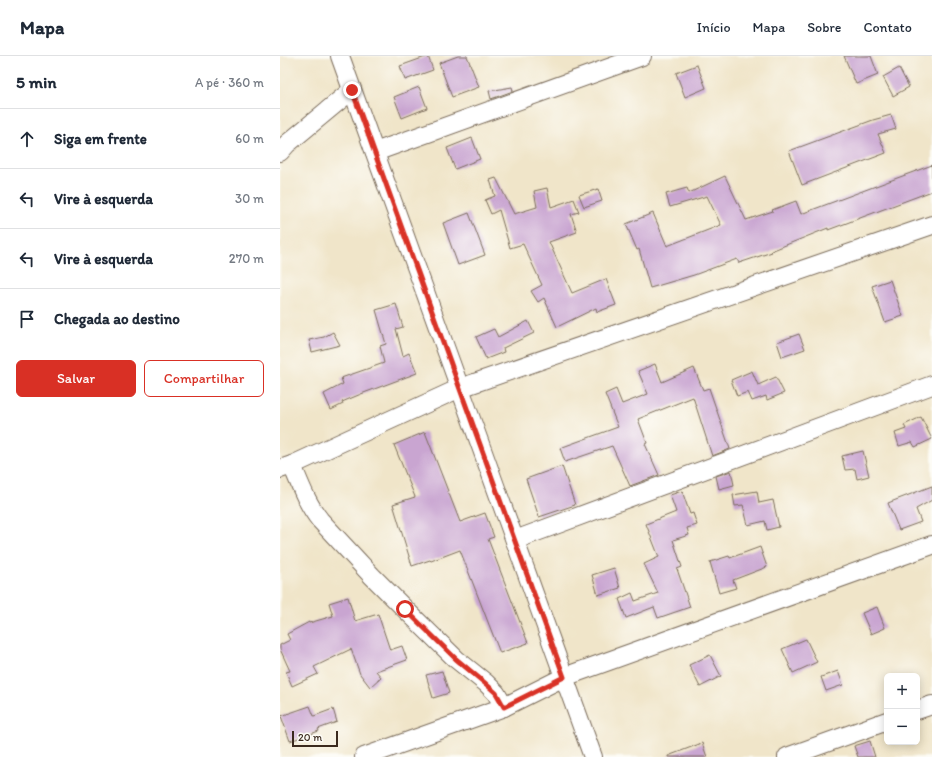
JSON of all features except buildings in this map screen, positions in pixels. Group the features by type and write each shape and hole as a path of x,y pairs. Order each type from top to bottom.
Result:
{"street":[{"path":"340,56 593,757"},
{"path":"375,152 642,56"},
{"path":"280,152 286,144 352,90"},
{"path":"504,707 496,693 456,659 405,609 320,520 312,511 286,467 460,388 932,225"},
{"path":"515,540 932,385"},
{"path":"364,757 504,707 564,677 932,545"},
{"path":"920,709 932,705"},
{"path":"787,757 884,722"}],"route":[{"path":"352,90 564,677 504,707 496,693 456,659 405,609"}]}
